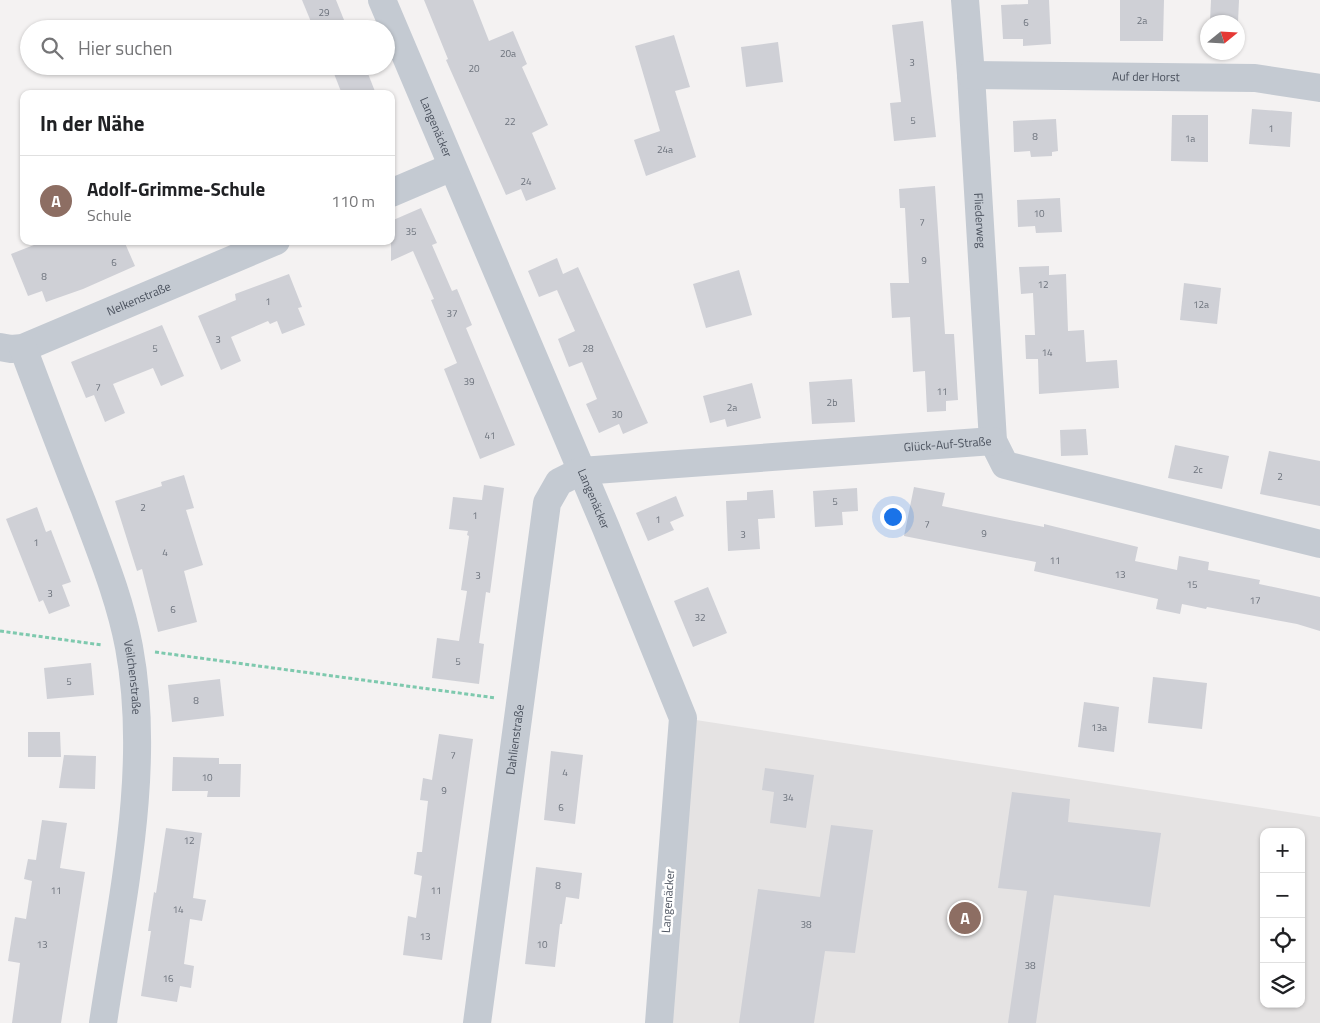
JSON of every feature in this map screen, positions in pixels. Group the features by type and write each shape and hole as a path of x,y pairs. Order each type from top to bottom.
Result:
{"street":[{"name":"Langenäcker","path":"382,0 390,20"},
{"name":"Fliederweg","path":"965,0 993,441"},
{"name":"Langenäcker","path":"395,31 581,471 682,718 659,1023"},
{"name":"Auf der Horst","path":"971,75 1255,78 1320,88"},
{"path":"395,191 452,167"},
{"name":"Nelkenstraße","path":"11,347 266,245"},
{"name":"Veilchenstraße","path":"11,347 102,555 121,613 130,649 137,732 136,795 103,1023"},
{"name":"Glück-Auf-Straße","path":"581,471 993,441 1005,465 1320,544"},
{"name":"Dahlienstraße","path":"477,1023 547,502 559,482 581,471"}],"path":[{"path":"0,631 521,702"}],"shaded area":[{"path":"683,718 1320,817 1320,1023 659,1023"}],"building":[{"path":"302,0 336,0 344,20 310,20"},
{"path":"424,0 473,0 489,41 513,31 527,64 522,67 548,125 532,133 556,189 526,201 521,189 506,195 446,60 448,59"},
{"path":"1028,0 1049,0 1051,44 1023,46 1023,39 1003,39 1001,5 1028,4"},
{"path":"1120,0 1164,0 1163,41 1120,41"},
{"path":"1211,0 1239,0 1238,15 1210,15"},
{"path":"923,21 936,137 894,141 890,103 901,102 892,25"},
{"path":"674,35 690,87 675,91 696,157 646,176 634,140 660,131 635,46"},
{"path":"778,42 783,82 746,87 741,47"},
{"path":"335,75 369,75 374,90 340,90"},
{"path":"1252,109 1292,112 1290,147 1249,144"},
{"path":"1172,115 1208,115 1208,162 1171,161"},
{"path":"1056,119 1058,151 1052,152 1052,156 1031,157 1030,151 1014,152 1013,121"},
{"path":"935,186 945,334 954,334 958,400 946,401 946,411 927,412 925,371 913,372 910,317 892,318 890,283 909,283 905,208 900,208 899,189"},
{"path":"1060,198 1062,232 1036,233 1035,226 1018,227 1017,200"},
{"path":"421,208 437,243 432,245 452,291 457,289 472,325 466,328 515,445 480,459 444,369 457,363 431,300 434,299 413,251 391,261 391,245 395,245 395,219"},
{"path":"34,245 126,245 135,266 83,289 46,302 42,291 28,296 11,254"},
{"path":"557,258 563,274 578,267 648,423 623,434 619,424 599,433 586,404 597,399 582,362 569,367 558,339 575,331 557,290 539,297 528,271"},
{"path":"1049,266 1049,275 1066,274 1068,331 1084,330 1086,362 1117,360 1119,388 1039,394 1038,359 1026,359 1025,335 1035,335 1033,293 1021,294 1019,267"},
{"path":"739,270 752,315 706,328 693,284"},
{"path":"289,274 302,307 298,308 305,325 282,334 277,321 270,324 268,321 231,337 241,361 221,370 198,316 236,300 235,294"},
{"path":"1184,283 1221,288 1217,324 1180,320"},
{"path":"162,325 184,376 161,386 153,368 113,384 125,413 105,422 94,395 86,398 71,362"},
{"path":"852,379 855,422 812,424 809,382"},
{"path":"752,383 761,418 727,427 725,419 710,423 703,396"},
{"path":"1086,429 1088,455 1061,456 1060,430"},
{"path":"1175,445 1229,456 1222,489 1168,478"},
{"path":"1269,451 1320,461 1320,506 1260,494"},
{"path":"184,475 194,508 186,510 203,565 184,571 197,622 158,632 142,569 137,571 115,501 162,486 161,482"},
{"path":"484,485 504,488 490,593 486,592 479,643 484,644 479,684 432,678 437,638 459,641 467,591 461,590 469,536 467,535 468,531 449,529 453,497 482,500"},
{"path":"914,487 945,493 942,506 1044,527 1044,524 1138,547 1135,561 1177,570 1179,556 1209,562 1208,570 1260,580 1259,584 1320,597 1320,631 1297,624 1207,607 1206,609 1182,604 1180,614 1156,609 1158,599 1034,571 1036,562 904,536"},
{"path":"857,488 858,511 842,512 843,525 815,527 813,491"},
{"path":"773,490 775,518 758,519 760,549 728,551 726,501 747,500 747,492"},
{"path":"676,496 684,516 670,522 674,530 648,541 636,513"},
{"path":"37,507 46,532 51,530 71,582 62,585 70,606 49,614 43,600 39,602 6,519"},
{"path":"708,587 727,633 693,647 674,601"},
{"path":"91,663 94,695 47,699 44,668"},
{"path":"1153,677 1207,683 1202,729 1148,723"},
{"path":"220,679 224,716 172,722 168,685"},
{"path":"1084,702 1119,707 1114,752 1078,747"},
{"path":"28,732 60,732 61,757 28,757"},
{"path":"439,734 473,739 442,960 403,955 408,916 416,918 422,876 414,874 417,852 422,852 428,801 420,800 423,778 432,780"},
{"path":"551,751 583,755 575,824 544,820"},
{"path":"64,755 96,756 95,789 59,788"},
{"path":"173,757 219,758 219,764 241,764 240,797 207,797 208,791 172,791"},
{"path":"765,768 814,775 806,828 770,823 774,792 762,790"},
{"path":"1012,792 1070,799 1068,822 1161,833 1150,907 1054,895 1036,1023 1008,1023 1027,891 998,888"},
{"path":"42,820 67,823 60,868 85,872 61,1023 12,1023 20,963 8,961 15,917 26,919 32,881 24,879 28,859 36,860"},
{"path":"831,825 873,830 855,953 825,951 814,1023 739,1023 758,889 820,897"},
{"path":"166,828 202,833 193,898 206,900 202,921 190,919 184,964 194,966 191,988 180,986 177,1002 141,996 151,931 148,931"},
{"path":"536,867 582,873 579,899 566,897 562,924 560,924 555,967 525,964"}],"place":[{"name":"Adolf-Grimme-Schule","path":"965,918"}]}
